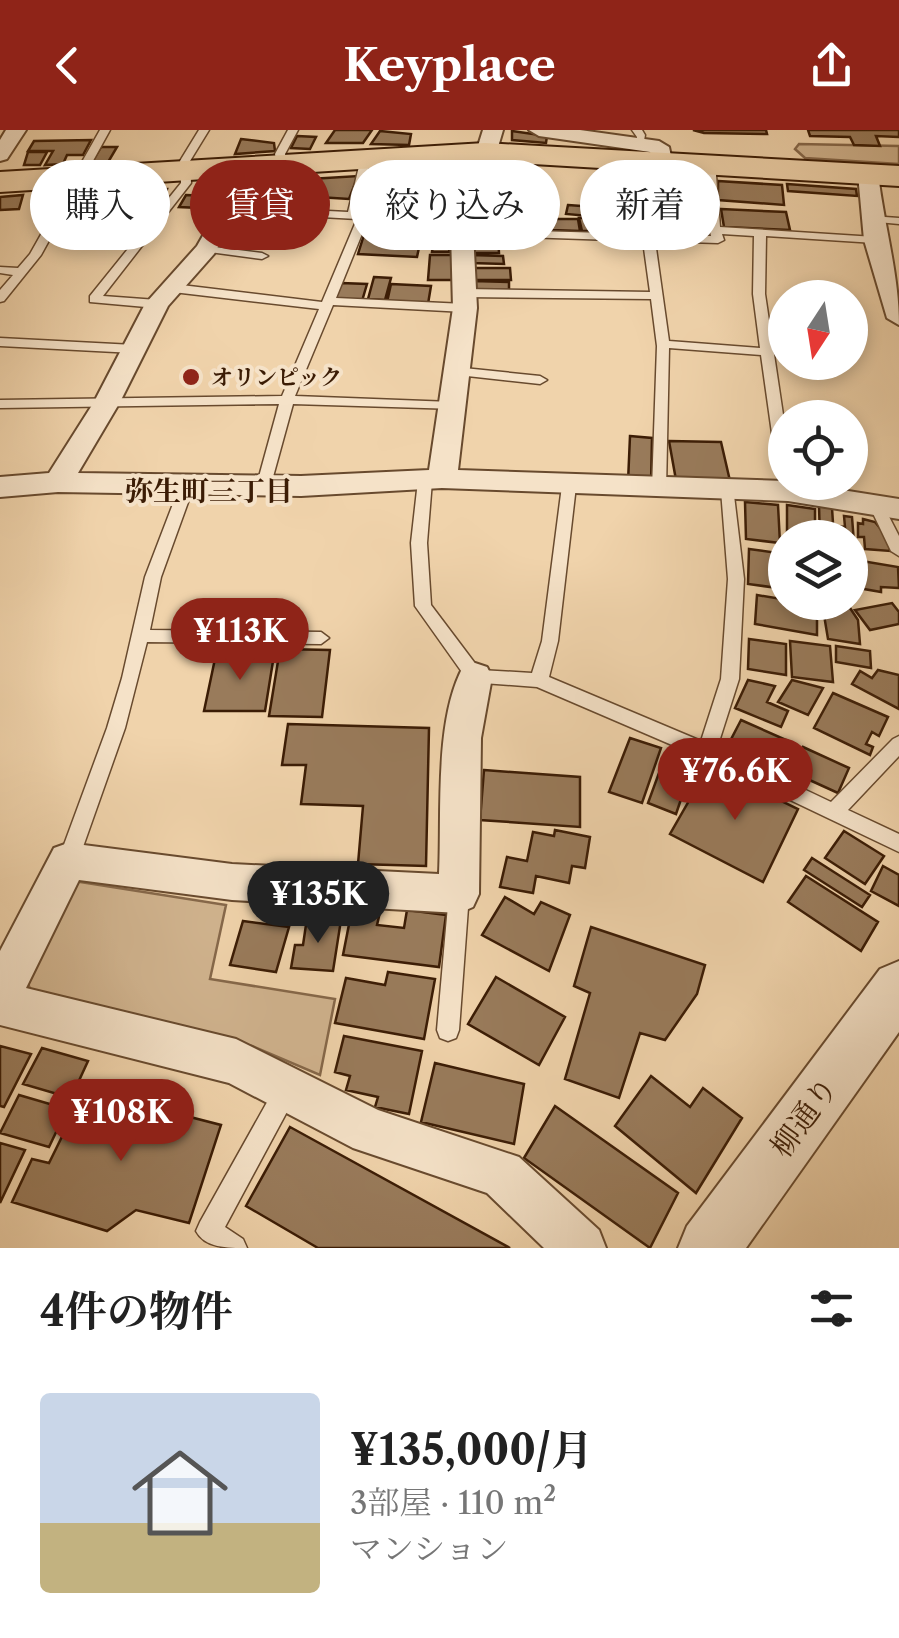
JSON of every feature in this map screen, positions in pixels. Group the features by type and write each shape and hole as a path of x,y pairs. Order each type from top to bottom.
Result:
{"main road":[{"path":"330,160 489,141 644,149 696,160"},
{"path":"720,164 884,175"},
{"path":"170,171 190,170"},
{"path":"0,182 30,180"}],"street":[{"path":"0,156 16,130"},
{"path":"539,130 644,149"},
{"path":"884,175 873,229 892,274 899,318"},
{"path":"58,482 108,402 165,296 206,250"},
{"path":"434,480 452,406 465,300 464,250"},
{"path":"0,487 58,482 264,484 434,480 659,489 728,490 768,485"},
{"path":"858,500 888,507"},
{"path":"0,986 14,970 68,860 232,882 460,894 463,738 475,676"},
{"name":"柳通り","path":"710,1248 899,987"},
{"path":"0,1003 236,1062 370,1131 502,1174 581,1248"}],"lane":[{"path":"87,160 105,130"},
{"path":"204,130 185,161 186,184 94,299 165,296 327,304 656,296"},
{"path":"273,160 293,130"},
{"path":"720,231 760,235 873,229 899,221"},
{"path":"760,235 759,294 774,400"},
{"path":"264,484 288,400 350,238"},
{"path":"0,298 34,250"},
{"path":"206,250 262,256"},
{"path":"651,250 663,344 659,489"},
{"path":"0,270 21,272"},
{"path":"0,342 134,349"},
{"path":"663,344 767,352"},
{"path":"454,371 540,380"},
{"path":"0,404 288,400 452,406"},
{"path":"434,480 419,543 423,606 475,676 539,680 707,752 899,843"},
{"path":"68,860 116,728 153,577 188,483"},
{"path":"539,680 550,642 568,486"},
{"path":"707,752 730,679 736,580 728,490"},
{"path":"888,507 899,551"},
{"path":"141,636 321,638"},
{"path":"834,811 899,744"},
{"path":"448,1030 460,894"},
{"path":"234,1248 209,1231 288,1087"}],"shaded area":[{"path":"799,144 899,146 899,164 805,158 795,149"},
{"path":"74,881 226,905 210,979 335,999 320,1075 252,1046 32,993 25,977"}],"building":[{"path":"335,130 372,130 363,143 326,143"},
{"path":"693,130 766,130 767,134 704,133"},
{"path":"808,130 899,130 899,137 876,136 880,146 854,145 850,137 810,136"},
{"path":"380,131 411,134 409,145 371,144"},
{"path":"512,131 547,136 546,143 512,140"},
{"path":"297,136 316,137 310,149 291,148"},
{"path":"241,139 274,143 275,151 235,154"},
{"path":"91,140 83,155 67,155 65,160 48,160 53,151 28,151 34,141"},
{"path":"101,147 117,147 109,160 93,160"},
{"path":"28,152 47,152 43,160 30,160 30,165 24,165"},
{"path":"350,176 349,199 330,198 330,178"},
{"path":"720,181 782,185 784,205 720,200"},
{"path":"787,184 856,189 857,196 788,191"},
{"path":"23,195 19,209 0,210 0,197"},
{"path":"186,195 190,195 190,207 179,207"},
{"path":"568,205 580,206 580,215 566,214"},
{"path":"721,209 786,212 790,230 724,227"},
{"path":"560,219 578,219 580,231 560,230"},
{"path":"359,250 418,250 417,257 358,254"},
{"path":"499,250 499,253 469,253"},
{"path":"430,255 455,255 455,280 428,280"},
{"path":"471,255 503,256 504,264 471,263"},
{"path":"474,268 510,268 511,280 475,280"},
{"path":"374,277 391,278 385,300 368,299"},
{"path":"473,281 509,282 509,290 472,290"},
{"path":"341,283 367,284 362,301 335,299"},
{"path":"391,284 431,286 428,304 387,302"},
{"path":"630,436 652,438 651,484 628,482"},
{"path":"669,441 721,442 730,481 676,480"},
{"path":"745,502 778,505 779,520 768,520 768,542 746,539"},
{"path":"787,505 815,509 815,520 787,520"},
{"path":"819,506 832,508 833,520 819,520"},
{"path":"868,520 875,522 889,539 890,551 868,549"},
{"path":"749,549 768,552 768,587 748,584"},
{"path":"868,562 898,567 899,588 881,587 881,592 868,590"},
{"path":"757,595 768,597 768,620 817,620 817,635 755,624"},
{"path":"892,603 899,612 899,624 870,630 862,620 868,620 868,608"},
{"path":"825,620 858,620 860,644 828,639"},
{"path":"749,639 786,644 786,675 748,669"},
{"path":"790,641 830,646 833,682 792,677"},
{"path":"836,646 870,651 871,668 836,662"},
{"path":"280,649 330,650 322,717 269,716"},
{"path":"216,654 274,655 265,711 204,711"},
{"path":"878,670 899,675 899,709 852,684 860,671 872,678"},
{"path":"748,680 775,686 767,702 788,711 781,727 735,708"},
{"path":"792,680 823,688 808,715 778,702"},
{"path":"833,693 888,717 879,736 872,732 866,744 873,747 870,755 814,728"},
{"path":"741,720 795,744 781,774 726,749"},
{"path":"288,724 429,728 426,866 358,864 363,806 301,804 306,765 282,765"},
{"path":"630,738 661,748 642,803 609,792"},
{"path":"803,747 849,768 838,793 792,772"},
{"path":"667,751 694,761 676,814 648,803"},
{"path":"709,766 798,809 763,882 670,834"},
{"path":"484,770 580,777 580,827 480,820"},
{"path":"555,830 590,837 585,868 572,866 569,883 536,876 533,893 500,887 507,857 527,861 533,832 554,836"},
{"path":"844,831 884,856 865,884 825,858"},
{"path":"812,858 870,895 862,907 804,870"},
{"path":"883,866 899,875 899,906 871,891"},
{"path":"806,876 878,922 861,951 788,902"},
{"path":"505,897 534,914 541,902 570,915 549,971 482,935"},
{"path":"353,904 381,908 377,925 404,928 407,910 446,915 439,967 343,955"},
{"path":"307,918 341,920 333,971 291,968 295,945 303,945"},
{"path":"243,921 289,927 276,972 230,965"},
{"path":"591,927 705,965 697,994 665,1040 640,1033 619,1098 565,1079 590,993 574,986"},
{"path":"388,972 435,979 424,1039 335,1023 346,978 385,985"},
{"path":"496,977 565,1017 539,1065 468,1024"},
{"path":"344,1036 422,1051 409,1114 375,1107 378,1097 346,1090 350,1076 335,1072"},
{"path":"0,1046 31,1054 4,1107 0,1106"},
{"path":"42,1048 88,1061 71,1098 23,1084"},
{"path":"435,1063 524,1084 514,1144 421,1122"},
{"path":"651,1076 690,1107 703,1088 742,1118 696,1193 615,1126"},
{"path":"85,1090 221,1125 189,1223 136,1210 107,1231 12,1202 32,1159 49,1163"},
{"path":"19,1095 67,1109 49,1147 0,1133"},
{"path":"555,1106 678,1193 650,1248 524,1158"},
{"path":"290,1127 510,1248 318,1248 246,1206"},
{"path":"0,1143 25,1150 0,1203"}],"place":[{"name":"オリンピック","path":"191,377"}],"district":[{"name":"弥生町三丁目","path":"209,491"}]}
